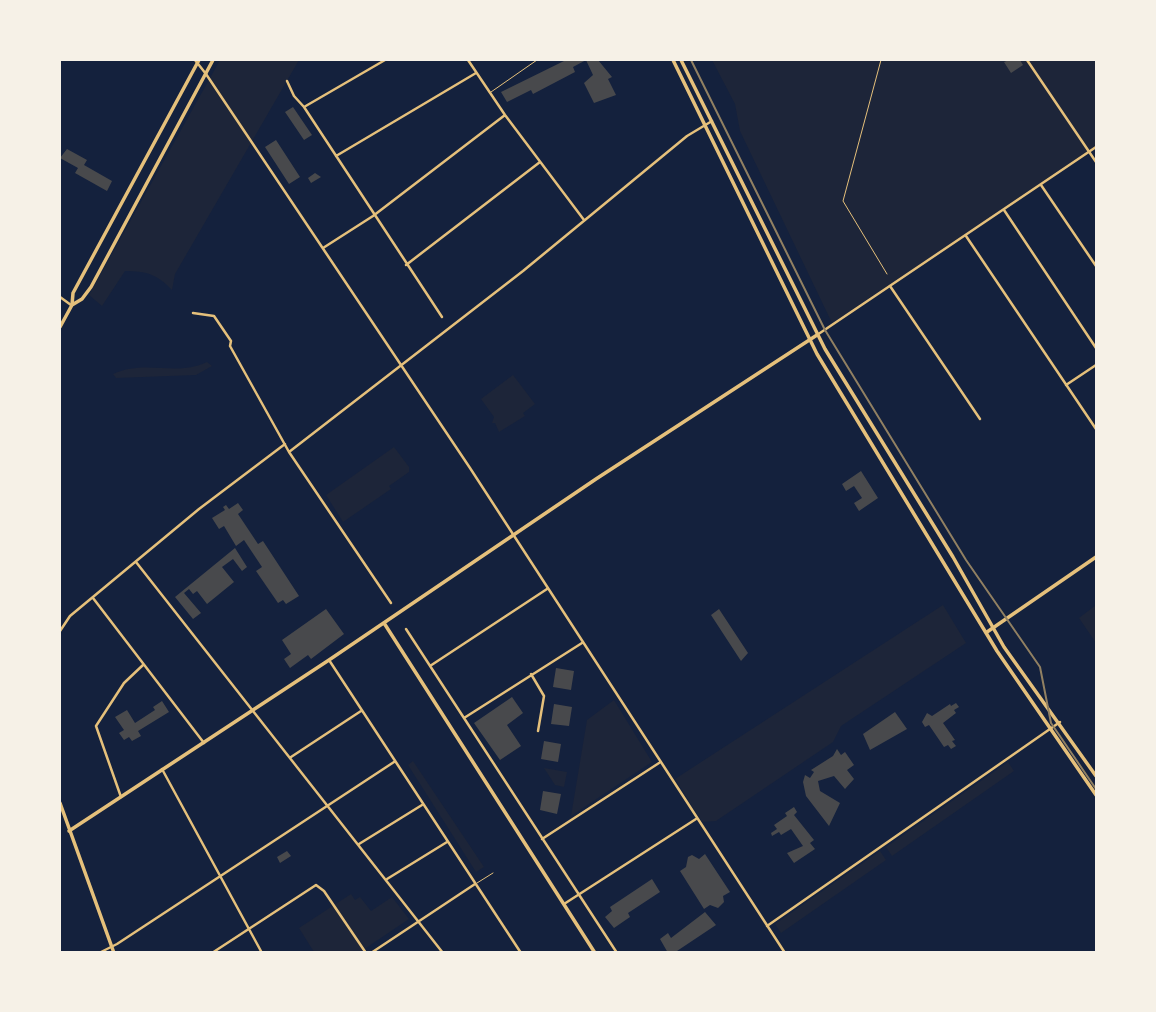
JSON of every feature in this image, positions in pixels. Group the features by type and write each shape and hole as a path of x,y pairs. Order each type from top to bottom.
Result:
{"main road":[{"path":"60,327 72,305 73,293 197,60"},
{"path":"72,305 82,299 91,287 213,60"},
{"path":"673,60 809,340 987,632 1097,795"},
{"path":"681,60 817,335 993,628 1097,776"},
{"path":"69,831 817,335"},
{"path":"987,632 1097,557"},
{"path":"384,623 595,953"},
{"path":"60,803 114,953"}],"street":[{"path":"197,60 514,534 695,819 785,953"},
{"path":"304,107 385,60"},
{"path":"468,60 505,115 584,220"},
{"path":"1027,60 1097,162"},
{"path":"335,156 476,73"},
{"path":"287,81 294,96 304,107 373,216 442,317"},
{"path":"323,248 373,216 505,115"},
{"path":"289,452 520,274 584,220 712,121"},
{"path":"817,335 1097,147"},
{"path":"406,265 540,162"},
{"path":"1041,184 1097,266"},
{"path":"1004,210 1097,348"},
{"path":"966,236 1097,429"},
{"path":"890,286 979,419"},
{"path":"60,297 72,305"},
{"path":"193,313 214,316 289,452 391,603"},
{"path":"1066,385 1097,365"},
{"path":"60,631 92,598 199,509 285,444"},
{"path":"136,562 419,919 443,953"},
{"path":"430,666 547,589"},
{"path":"92,598 204,743"},
{"path":"406,629 617,953"},
{"path":"464,718 583,642"},
{"path":"329,660 518,952"},
{"path":"121,797 96,726 124,683 144,664"},
{"path":"531,674 544,696 538,731"},
{"path":"290,757 361,711"},
{"path":"767,926 1060,722"},
{"path":"99,953 394,762"},
{"path":"542,839 659,763"},
{"path":"162,769 262,953"},
{"path":"359,844 422,805"},
{"path":"564,904 695,819"},
{"path":"387,879 447,842"},
{"path":"212,953 316,885 324,891 368,953 475,884"}],"lane":[{"path":"490,93 537,60"},
{"path":"475,884 493,873"}],"path":[{"path":"881,60 843,201 887,274"}],"shaded area":[{"path":"220,60 299,60 175,274 172,290 151,274 125,271 102,306 89,295"},
{"path":"712,60 1096,60 1096,147 832,323 740,131 735,104"},
{"path":"207,362 212,366 196,375 116,378 113,374 137,368 184,368"},
{"path":"513,375 535,404 523,413 525,416 499,432 495,423 492,423 494,417 481,399"},
{"path":"394,447 409,467 409,472 389,486 391,489 343,522 326,495"},
{"path":"943,605 966,643 841,726 833,742 716,821 702,822 675,779"},
{"path":"1096,605 1096,643 1079,618"},
{"path":"614,700 652,762 571,816 587,720"},
{"path":"413,761 484,867 476,872 408,765"},
{"path":"1008,762 1014,771 892,856 886,847"},
{"path":"544,768 567,772 564,787 555,785"},
{"path":"880,851 886,860 781,933 775,924"},
{"path":"351,894 355,900 360,897 371,911 392,897 409,919 360,952 314,952 299,928"}],"building":[{"path":"566,60 586,60 573,67 575,72 533,94 531,90 507,102 501,92"},
{"path":"586,60 598,60 612,77 608,79 616,95 594,103 584,83 593,75"},
{"path":"1020,60 1023,65 1011,73 1004,62"},
{"path":"293,107 312,135 304,140 285,112"},
{"path":"276,140 300,177 289,184 265,147"},
{"path":"67,149 87,160 84,165 112,181 107,191 75,173 78,168 60,158"},
{"path":"315,173 321,177 311,183 308,178"},
{"path":"861,471 878,498 859,511 854,503 862,498 854,486 846,491 842,484"},
{"path":"238,503 243,510 238,514 258,544 263,541 299,596 286,604 283,600 278,603 256,571 262,567 244,540 236,546 224,526 219,529 212,518 225,510 223,507 226,505 229,509"},
{"path":"235,548 247,567 242,571 233,559 222,567 234,582 207,604 197,591 193,594 189,589 184,593 201,613 193,619 175,597"},
{"path":"326,609 344,634 311,659 308,655 290,668 284,659 291,654 282,640"},
{"path":"719,609 748,653 741,661 711,615"},
{"path":"556,668 574,671 571,690 553,687"},
{"path":"512,697 523,713 507,725 521,746 500,760 474,723"},
{"path":"162,701 169,712 138,731 141,736 132,741 129,737 124,740 119,733 124,730 115,717 127,710 135,723 155,710 153,707"},
{"path":"956,703 959,707 954,710 956,713 943,723 955,740 952,741 956,746 951,749 948,745 944,747 929,725 925,727 922,722 927,713 932,716"},
{"path":"554,704 572,707 569,726 551,724"},
{"path":"895,712 907,729 870,750 863,734"},
{"path":"544,741 561,744 558,762 541,759"},
{"path":"837,749 841,755 845,752 854,765 847,770 854,779 845,789 834,776 818,781 820,791 840,803 829,826 806,796 803,782 805,775 810,778 814,772 811,770 833,756"},
{"path":"543,791 561,794 557,814 540,810"},
{"path":"794,807 797,812 794,815 814,840 810,843 815,849 794,863 787,853 803,846 791,829 781,835 779,832 772,836 771,833 777,829 774,825"},
{"path":"287,851 291,856 280,863 277,857"},
{"path":"705,854 730,892 723,896 724,902 718,908 710,905 704,909 680,871 686,867 688,857 692,855 699,859"},
{"path":"652,879 660,892 628,913 630,917 614,928 605,917 612,911 610,907"},
{"path":"705,912 716,925 674,953 668,953 660,939 668,933 671,938"}],"tram line":[{"path":"691,60 825,330 966,560 1040,667 1051,723 1096,789"}]}
